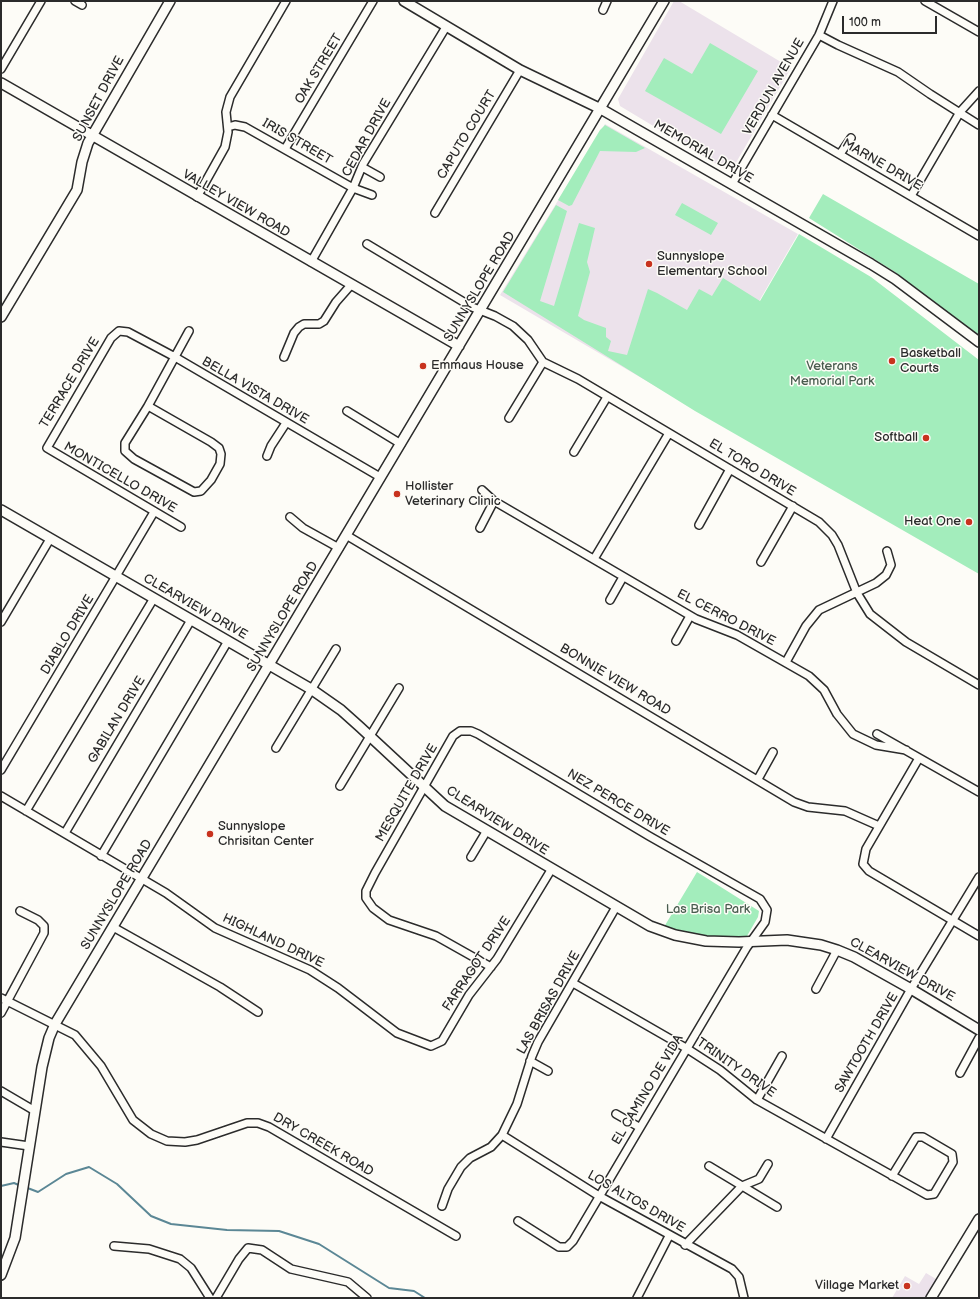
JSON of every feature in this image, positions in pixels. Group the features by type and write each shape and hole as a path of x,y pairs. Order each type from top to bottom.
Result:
{"street":[{"path":"1,69 41,1"},
{"path":"75,1 82,5"},
{"name":"SUNSET DRIVE","path":"1,317 77,190 82,162 91,136 170,1"},
{"path":"197,197 225,147 228,127 226,112 230,97 286,1"},
{"name":"OAK STREET","path":"286,149 373,1"},
{"name":"MEMORIAL DRIVE","path":"404,1 520,70 601,109 882,271 979,342"},
{"path":"603,10 607,1"},
{"name":"SUNNYSLOPE ROAD","path":"1,1275 15,1238 45,1050 55,1024 401,444 479,309 601,109 664,1"},
{"name":"VERDUN AVENUE","path":"732,184 819,35 833,1"},
{"path":"925,1 979,32"},
{"name":"CEDAR DRIVE","path":"311,262 353,188 362,167 446,27"},
{"path":"819,35 838,46 898,72 979,125"},
{"name":"CAPUTO COURT","path":"435,213 520,70"},
{"name":"VALLEY VIEW ROAD","path":"1,83 197,197 459,346"},
{"path":"911,196 960,112 979,91"},
{"name":"MARNE DRIVE","path":"772,115 979,236"},
{"name":"IRIS STREET","path":"228,127 235,125 245,127 353,188 372,195"},
{"path":"840,154 851,138"},
{"path":"362,167 380,177"},
{"name":"EL TORO DRIVE","path":"367,244 479,309 506,322 521,333 543,362 560,369 819,522 832,535 842,552 857,593 870,614 888,629 916,648 979,685"},
{"path":"284,357 294,333 299,327 304,324 319,324 324,321 336,302 351,285"},
{"name":"BELLA VISTA DRIVE","path":"116,332 122,330 128,332 380,477"},
{"path":"148,406 219,448 221,454 220,464 211,480 201,491 194,492 134,459 125,451 125,443 148,406 189,331"},
{"name":"TERRACE DRIVE","path":"47,448 47,445 116,332"},
{"path":"509,418 543,362"},
{"path":"574,452 607,397"},
{"path":"346,411 401,444"},
{"path":"267,456 271,446 286,423"},
{"path":"594,559 669,433"},
{"name":"MONTICELLO DRIVE","path":"47,448 181,527"},
{"path":"699,525 730,469"},
{"name":"EL CERRO DRIVE","path":"482,490 494,501 690,616 737,635 786,662 820,684 828,695 837,714 853,734 876,745 906,750"},
{"path":"480,528 494,501"},
{"path":"761,562 793,506"},
{"name":"CLEARVIEW DRIVE","path":"1,510 270,664 310,689 341,710 423,788 445,806 486,832 650,926 675,936 719,943 787,940 808,942 838,950 854,957 911,989 979,1030"},
{"name":"DIABLO DRIVE","path":"1,770 154,512"},
{"path":"290,517 304,528 339,548"},
{"name":"BONNIE VIEW ROAD","path":"346,535 758,779 794,802 808,807 845,811 879,826"},
{"path":"1,622 50,539"},
{"path":"786,662 814,615 824,607 876,583 886,575 891,565 886,550"},
{"path":"610,600 623,576"},
{"path":"26,811 154,598"},
{"path":"676,640 690,616"},
{"name":"GABILAN DRIVE","path":"65,833 191,620"},
{"path":"101,856 228,641"},
{"path":"276,748 310,689 336,649"},
{"path":"340,786 399,688"},
{"name":"MESQUITE DRIVE","path":"465,730 458,732 454,736 375,873 366,896 372,908 389,920 436,936 491,967"},
{"name":"NEZ PERCE DRIVE","path":"465,730 478,734 649,836 758,898"},
{"name":"EL CERRO DRIVE","path":"877,734 979,792"},
{"path":"758,779 773,752"},
{"path":"919,758 866,849 863,864 869,871 979,936"},
{"name":"HIGHLAND DRIVE","path":"1,796 172,897 223,932 296,963 324,978 405,1038 431,1046 442,1041 447,1031"},
{"path":"471,857 486,832"},
{"name":"FARRAGOT DRIVE","path":"447,1031 469,995 508,943 551,870"},
{"name":"SAWTOOTH DRIVE","path":"826,1139 911,989 979,877"},
{"name":"EL CAMINO DE VIDA","path":"518,1221 557,1245 567,1247 573,1241 686,1048 750,942 760,931 767,915 766,907 758,898"},
{"name":"LAS BRISAS DRIVE","path":"442,1206 448,1189 461,1166 470,1158 491,1147 502,1135 517,1104 530,1061 538,1042 616,907"},
{"path":"1,1013 4,999 44,933 44,926 38,920 20,911"},
{"path":"113,927 220,987 258,1012"},
{"path":"816,989 838,950"},
{"name":"TRINITY DRIVE","path":"573,983 686,1048 720,1070 757,1100 826,1139 889,1174 927,1195 934,1194 953,1162 952,1154 923,1138 916,1137 889,1174"},
{"name":"DRY CREEK ROAD","path":"4,999 68,1030 82,1041 101,1066 133,1120 151,1134 167,1141 185,1142 197,1140 247,1123 258,1123 270,1127 456,1236"},
{"path":"960,1073 979,1038"},
{"path":"757,1100 782,1056"},
{"path":"530,1061 548,1072"},
{"path":"1,1091 35,1111"},
{"path":"616,1114 639,1127"},
{"name":"LOS ALTOS DRIVE","path":"502,1135 599,1196 685,1245 735,1271 742,1283 744,1298"},
{"path":"1,1142 29,1146"},
{"path":"685,1245 742,1186 759,1179 768,1164"},
{"path":"709,1166 724,1173 742,1186 777,1207"},
{"path":"931,1298 979,1219"},
{"path":"637,1298 669,1236"},
{"path":"114,1246 150,1249 180,1259 191,1268 210,1298"},
{"path":"216,1298 239,1259 248,1248 262,1250 291,1268 348,1282 367,1298"}],"shaded area":[{"path":"674,1 679,1 791,68 734,166 725,169 620,106 618,99"},
{"name":"Sunnyslope Elementary School","path":"605,124 798,234 696,410 500,295"},
{"path":"926,1273 936,1279 925,1298 892,1298 905,1276 919,1284"}],"green space":[{"path":"710,43 758,71 721,134 645,91 664,58 692,74"},
{"path":"605,125 645,148 636,152 600,151 572,205 569,206 558,200 600,130"},
{"path":"823,194 979,284 979,335 895,272 809,218"},
{"path":"682,203 718,223 711,235 675,215"},
{"name":"Veterans Memorial Park","path":"556,205 567,211 540,301 554,306 579,223 595,228 587,262 590,272 578,316 584,320 606,328 606,337 611,341 608,351 627,355 648,289 687,310 699,289 712,296 723,278 760,301 799,234 871,277 979,360 979,574 695,411 503,292"},
{"name":"Las Brisa Park","path":"697,872 759,911 758,917 747,936 711,939 679,934 664,927"}],"waterway":[{"path":"25,1187 38,1192 66,1174 89,1167 117,1184 151,1216 171,1224 227,1230 279,1231 319,1244 389,1288 414,1291 425,1298"},
{"path":"1,1186 14,1183 21,1186"}],"place":[{"name":"Sunnyslope Elementary School","path":"649,264"},
{"name":"Basketball Courts","path":"892,361"},
{"name":"Emmaus House","path":"423,366"},
{"name":"Softball","path":"926,438"},
{"name":"Hollister Veterinary Clinic","path":"397,494"},
{"name":"Heat One","path":"969,522"},
{"name":"Sunnyslope Chrisitan Center","path":"210,834"},
{"name":"Village Market","path":"907,1286"}]}
